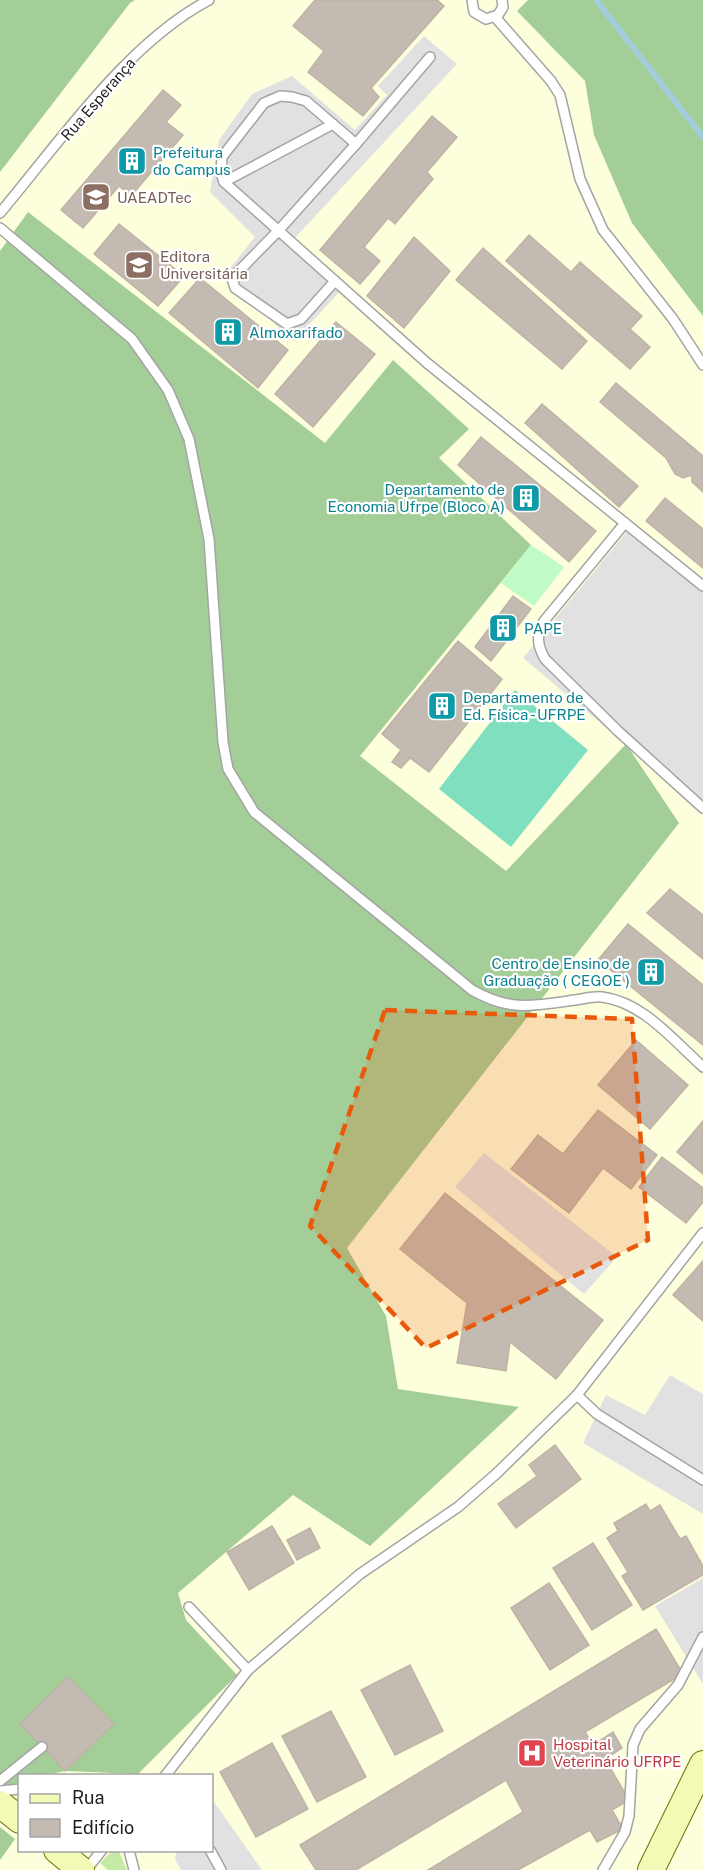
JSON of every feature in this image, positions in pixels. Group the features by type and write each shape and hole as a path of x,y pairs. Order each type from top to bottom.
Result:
{"main road":[{"path":"651,1870 703,1764"},
{"path":"0,1804 18,1818"},
{"path":"60,1852 81,1870"}],"lane":[{"name":"Rua Esperança","path":"0,213 121,70 156,37 208,0"},
{"path":"464,0 472,4 481,18 498,14"},
{"path":"498,14 505,0"},
{"path":"498,14 560,95 580,179 603,230 674,319 703,365"},
{"path":"335,281 301,319 287,324 235,288 232,278 279,230 430,57"},
{"path":"356,144 306,101 280,96 264,103 222,157 221,172 224,182 427,363 703,586"},
{"path":"224,182 333,124"},
{"path":"0,228 132,339 168,390 189,439 209,539 223,742 228,769 239,792 254,812 472,990 490,1000 529,1007 601,997 621,1002 642,1013 703,1067"},
{"path":"625,524 544,621 539,629 539,649 544,658 618,731 703,808"},
{"path":"167,1774 248,1670 360,1574 458,1507 577,1395 703,1233"},
{"path":"577,1395 597,1414 703,1480"},
{"path":"189,1607 248,1670"},
{"path":"603,1870 625,1832 629,1816 633,1745 640,1729 678,1685 703,1637"},
{"path":"0,1781 42,1747"},
{"path":"0,1791 18,1789"},
{"path":"86,1870 101,1852"},
{"path":"129,1852 134,1870"},
{"path":"211,1852 221,1870"}],"highlighted area":[{"path":"385,1010 632,1019 648,1240 426,1348 310,1226"}],"shaded area":[{"path":"0,0 703,0 703,1870 0,1870"},
{"path":"424,36 457,64 292,241 343,288 294,341 222,278 255,237 210,192 219,140 252,94 292,76 355,130 387,95 378,86"},
{"path":"629,529 703,589 703,809 523,658"},
{"path":"484,1153 617,1257 584,1294 455,1187"},
{"path":"670,1375 703,1394 703,1514 583,1443 606,1395 645,1415"},
{"path":"703,1578 703,1684 655,1606"},
{"path":"213,1800 262,1870 181,1870 175,1859 177,1852 213,1852"}],"green space":[{"path":"0,0 135,0 130,3 0,172"},
{"path":"528,0 703,0 703,316 632,223 594,135 585,81 517,11"},
{"path":"28,212 325,443 393,360 469,429 439,458 531,545 360,756 506,871 626,744 679,823 347,1248 386,1316 398,1389 519,1407 370,1546 293,1495 178,1593 186,1620 237,1675 138,1774 65,1771 52,1774 18,1774 18,1783 0,1789 0,251"},
{"path":"531,545 564,567 534,606 501,583"},
{"path":"515,690 588,750 511,847 439,789"},
{"path":"0,1827 15,1839 0,1860"},
{"path":"111,1852 119,1852 127,1870 108,1870 100,1863"}],"building":[{"path":"315,0 437,0 444,6 371,88 379,97 363,116 308,72 324,51 293,26"},
{"name":"Prefeitura do Campus","path":"163,90 181,105 166,122 183,135 131,196 119,186 83,228 61,210"},
{"path":"432,116 457,137 427,172 433,179 395,224 388,218 364,247 380,261 360,284 320,250"},
{"name":"Editora Universitária","path":"119,224 184,276 158,306 94,254"},
{"path":"529,235 571,272 580,262 642,316 630,329 650,347 630,369 506,261"},
{"path":"414,237 450,271 404,328 367,296"},
{"path":"483,248 587,341 562,369 456,280"},
{"name":"Almoxarifado","path":"200,278 288,350 258,388 169,313"},
{"path":"336,322 375,354 313,427 275,394"},
{"path":"616,383 703,456 703,492 692,482 692,475 683,478 675,474 666,458 600,402"},
{"path":"542,404 638,486 619,507 525,423"},
{"name":"Departamento de Economia Ufrpe (Bloco A)","path":"481,437 596,531 569,562 458,465"},
{"path":"665,498 703,529 703,568 646,521"},
{"name":"PAPE","path":"513,596 531,609 491,661 475,647"},
{"name":"Departamento de Ed. Física - UFRPE","path":"458,641 502,679 429,772 410,758 401,768 392,762 401,750 382,734"},
{"name":"Centro de Ensino de Graduação ( CEGOE )","path":"670,889 703,915 703,959 647,913"},
{"name":"Centro de Ensino de Graduação ( CEGOE )","path":"628,924 703,985 703,1045 598,960"},
{"path":"636,1040 688,1085 650,1129 598,1085"},
{"path":"598,1110 657,1155 631,1189 603,1168 569,1213 511,1169 538,1135 563,1154"},
{"path":"703,1121 703,1174 677,1152"},
{"path":"662,1157 703,1188 703,1202 686,1223 639,1187"},
{"path":"445,1193 603,1320 556,1379 510,1342 506,1371 457,1363 467,1303 400,1249"},
{"path":"703,1261 703,1321 673,1295"},
{"path":"555,1445 581,1479 516,1528 498,1504 537,1476 529,1465"},
{"path":"646,1504 650,1511 660,1505 680,1539 686,1536 703,1566 703,1575 643,1610 622,1576 628,1572 607,1538 618,1531 614,1523"},
{"path":"272,1526 294,1563 249,1590 227,1552"},
{"path":"310,1528 320,1548 297,1560 287,1540"},
{"path":"593,1543 632,1605 592,1630 553,1568"},
{"path":"549,1583 589,1645 550,1670 511,1608"},
{"name":"Hospital Veterinário UFRPE","path":"656,1629 683,1674 585,1732 593,1745 613,1732 622,1748 605,1759 629,1800 612,1810 623,1829 597,1842 590,1830 518,1870 428,1870 523,1812 506,1780 356,1870 316,1870 300,1845"},
{"path":"410,1665 443,1731 395,1755 361,1690"},
{"path":"68,1677 114,1724 65,1771 20,1724"},
{"path":"331,1711 366,1777 317,1802 282,1736"},
{"path":"272,1743 308,1809 256,1837 220,1772"}],"waterway":[{"path":"596,0 703,137"}],"place":[{"name":"Prefeitura do Campus","path":"132,161"},
{"name":"UAEADTec","path":"96,197"},
{"name":"Editora Universitária","path":"139,265"},
{"name":"Almoxarifado","path":"228,332"},
{"name":"Departamento de Economia Ufrpe (Bloco A)","path":"526,498"},
{"name":"PAPE","path":"503,628"},
{"name":"Departamento de Ed. Física - UFRPE","path":"442,706"},
{"name":"Centro de Ensino de Graduação ( CEGOE )","path":"651,972"},
{"name":"Hospital Veterinário UFRPE","path":"532,1753"}]}
